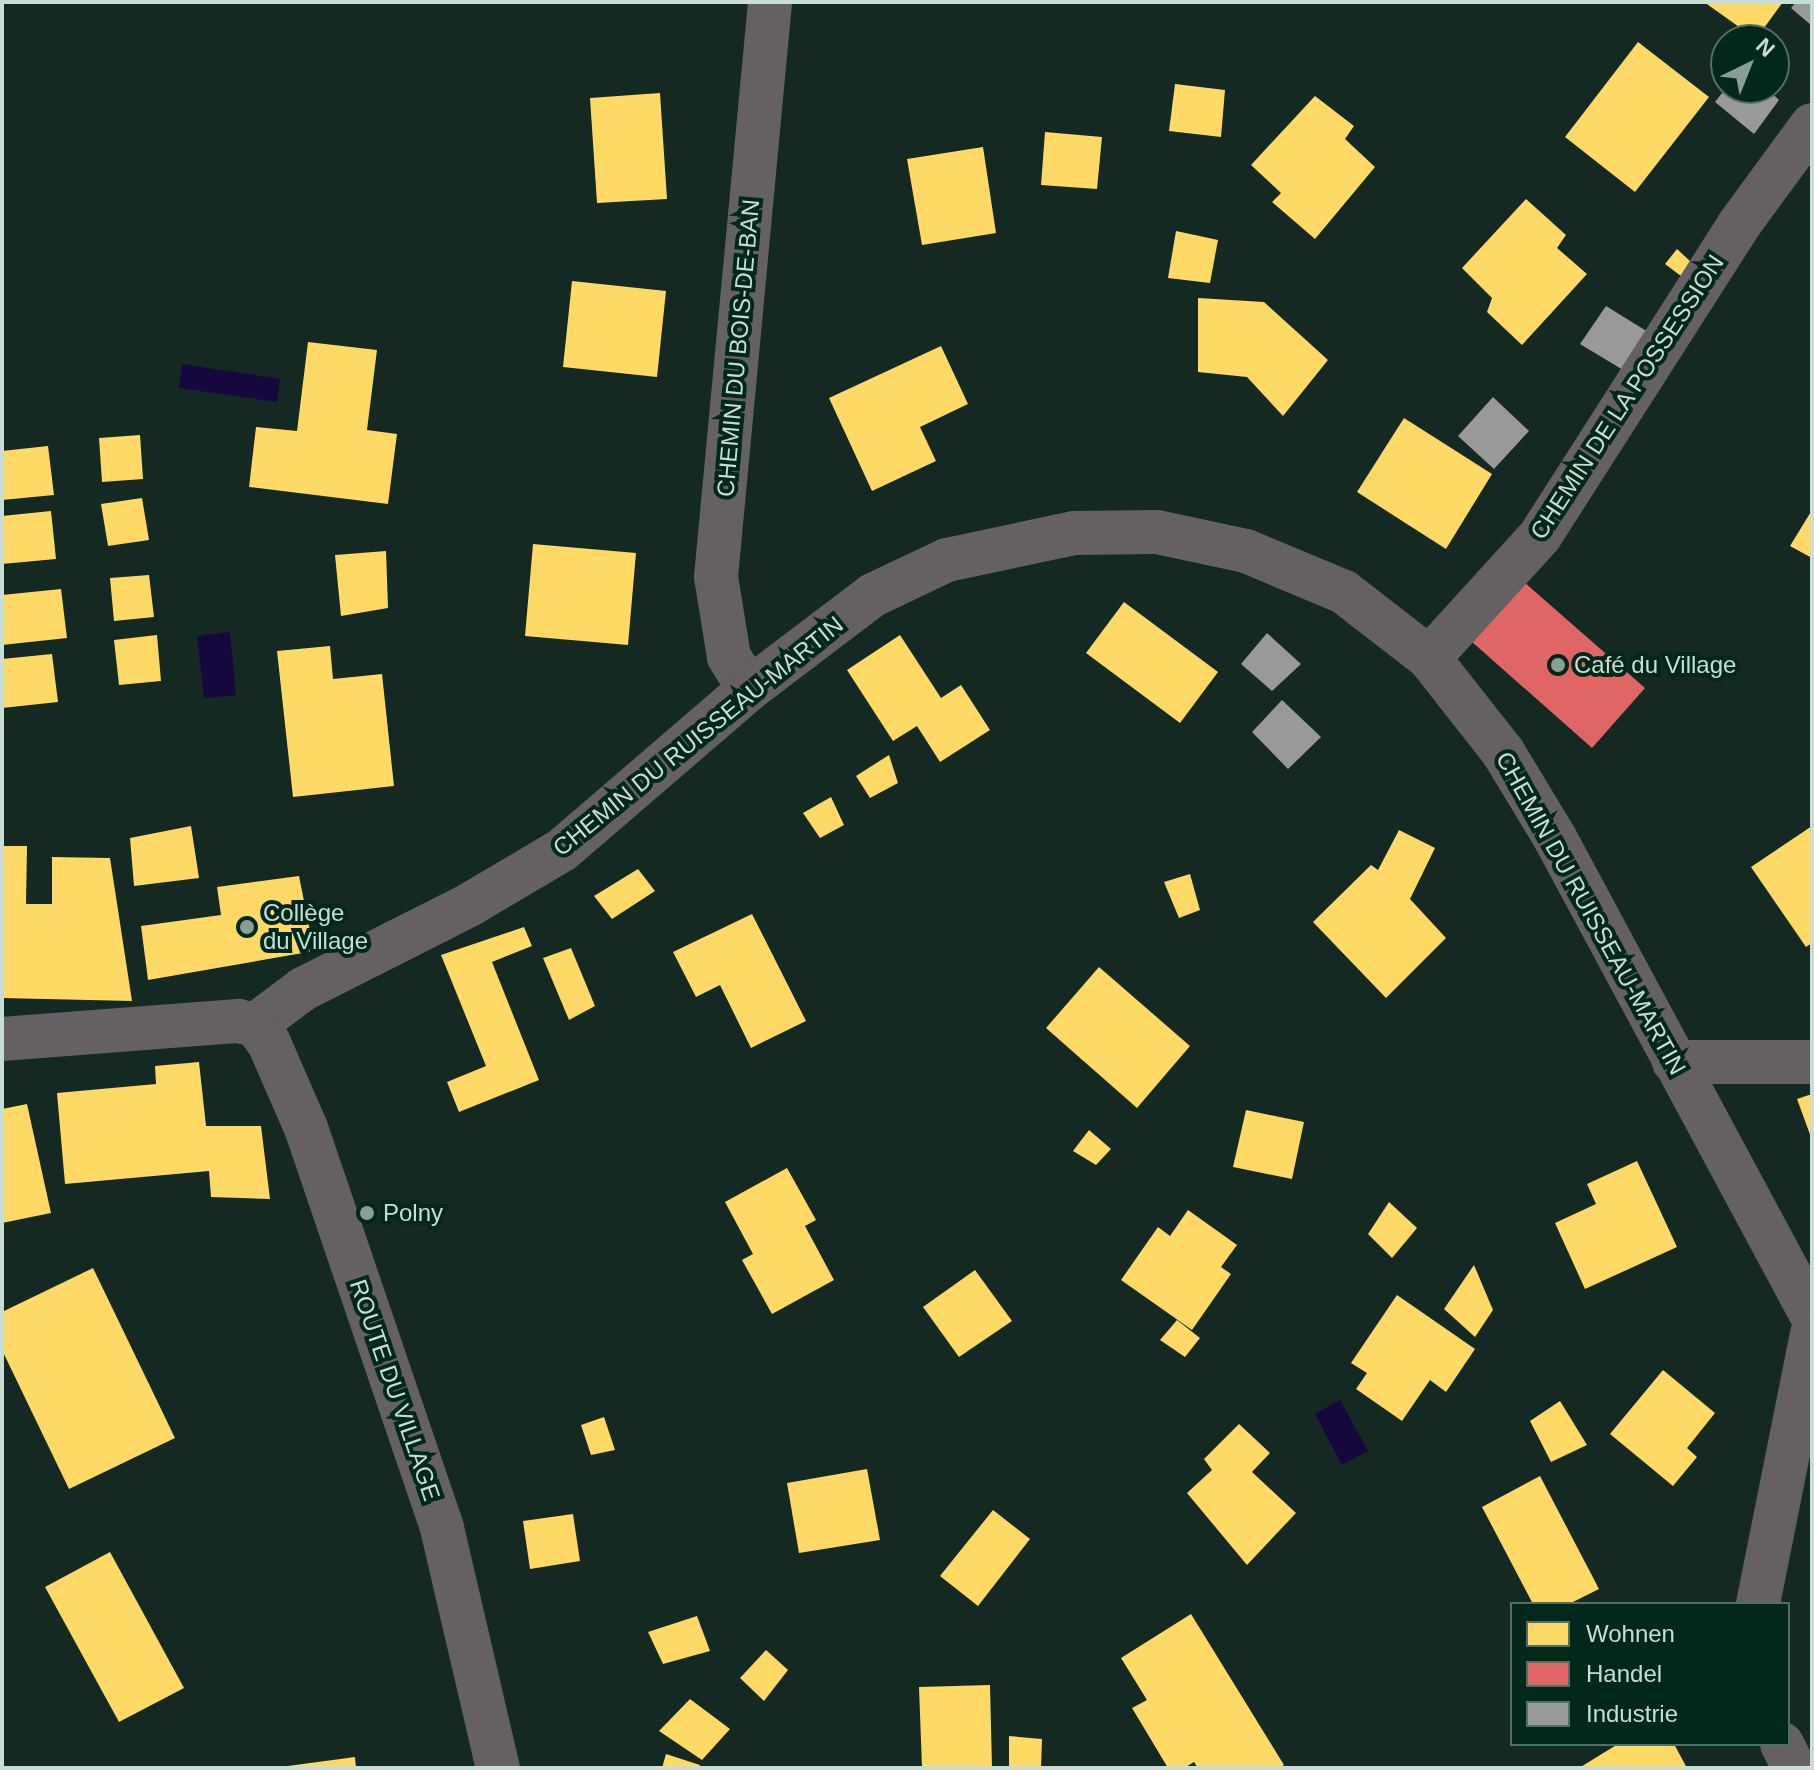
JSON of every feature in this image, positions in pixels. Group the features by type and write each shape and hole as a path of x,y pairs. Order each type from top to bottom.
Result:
{"street":[{"name":"CHEMIN DU BOIS-DE-BAN","path":"749,689 729,657 716,577 770,2"},
{"name":"CHEMIN DE LA POSSESSION","path":"1429,658 1540,536 1738,226 1812,125"},
{"name":"CHEMIN DU RUISSEAU-MARTIN","path":"255,1025 303,989 469,905 562,850 749,689 873,595 947,560 1074,533 1157,532 1246,551 1344,592 1429,658 1511,764 1555,838 1812,1316"},
{"path":"2,1039 238,1021 255,1025"},
{"name":"ROUTE DU VILLAGE","path":"255,1025 269,1043 306,1128 442,1528 498,1768"},
{"path":"1674,1062 1812,1062"},
{"path":"1758,1602 1812,1334"},
{"path":"1783,1746 1794,1768"}],"shaded area":[{"path":"182,364 280,379 277,402 179,388"},
{"path":"230,632 236,695 204,698 197,636"},
{"path":"1340,1400 1368,1451 1342,1465 1315,1414"}],"building: Wohnen":[{"path":"1704,2 1783,2 1767,24 1735,24"},
{"path":"1638,42 1709,97 1635,192 1565,137"},
{"path":"1175,84 1225,90 1221,137 1169,131"},
{"path":"660,93 667,199 597,203 590,98"},
{"path":"1315,96 1354,126 1345,139 1375,167 1315,239 1272,202 1281,193 1251,165"},
{"path":"1045,132 1102,137 1097,189 1041,185"},
{"path":"983,147 996,233 922,245 907,159"},
{"path":"1526,199 1566,235 1557,248 1587,274 1522,345 1487,312 1492,298 1462,268"},
{"path":"1176,231 1218,240 1210,283 1168,278"},
{"path":"1677,249 1691,262 1681,276 1665,264"},
{"path":"572,281 666,291 657,377 563,367"},
{"path":"1198,298 1264,302 1328,360 1283,416 1247,377 1198,372"},
{"path":"308,342 377,350 367,430 397,434 388,504 249,487 256,427 297,431"},
{"path":"941,346 968,404 920,427 936,461 872,491 829,398"},
{"path":"1404,418 1492,474 1446,549 1357,492"},
{"path":"140,435 143,479 102,482 99,438"},
{"path":"48,446 54,495 2,500 2,451"},
{"path":"142,498 149,540 108,546 101,504"},
{"path":"1812,510 1812,558 1790,546"},
{"path":"51,511 56,559 2,564 2,516"},
{"path":"533,544 636,553 628,645 525,636"},
{"path":"386,551 388,608 341,616 335,555"},
{"path":"149,575 154,617 114,621 110,578"},
{"path":"61,589 67,638 2,645 2,595"},
{"path":"1124,602 1218,672 1180,723 1086,653"},
{"path":"157,635 161,681 119,685 114,640"},
{"path":"900,635 941,698 961,685 990,730 940,762 917,726 893,741 847,670"},
{"path":"330,646 333,679 382,674 394,786 293,797 277,651"},
{"path":"52,654 58,702 2,708 2,659"},
{"path":"889,755 898,783 870,798 856,776"},
{"path":"831,797 844,825 820,838 803,813"},
{"path":"191,826 199,878 134,886 130,838"},
{"path":"1812,826 1812,943 1806,947 1751,867"},
{"path":"1399,830 1435,848 1410,899 1446,938 1386,998 1313,922 1371,865 1378,870"},
{"path":"2,846 27,846 26,904 52,904 52,857 110,858 132,1001 2,998"},
{"path":"638,869 655,891 612,919 594,896"},
{"path":"1190,874 1200,910 1179,918 1164,882"},
{"path":"299,876 314,951 148,980 141,926 221,915 217,887"},
{"path":"752,914 806,1021 751,1048 720,985 696,997 673,952"},
{"path":"524,927 532,946 492,962 539,1080 459,1112 447,1082 486,1066 441,955"},
{"path":"571,948 595,1006 569,1020 543,958"},
{"path":"1099,967 1190,1046 1137,1108 1046,1028"},
{"path":"199,1062 206,1126 261,1126 270,1199 211,1197 209,1171 65,1184 57,1093 156,1084 155,1066"},
{"path":"1812,1094 1812,1140 1797,1099"},
{"path":"27,1104 51,1213 2,1223 2,1109"},
{"path":"1246,1110 1304,1122 1292,1179 1233,1167"},
{"path":"1089,1130 1111,1149 1096,1165 1073,1151"},
{"path":"1637,1161 1677,1247 1585,1289 1555,1223 1596,1204 1587,1184"},
{"path":"787,1168 816,1220 805,1226 834,1280 772,1314 742,1260 753,1254 725,1202"},
{"path":"1389,1202 1417,1228 1392,1258 1368,1234"},
{"path":"1188,1210 1237,1245 1221,1267 1231,1274 1192,1330 1121,1280 1158,1227 1170,1236"},
{"path":"1474,1265 1493,1310 1475,1337 1444,1309"},
{"path":"93,1268 175,1438 69,1489 2,1350 2,1312"},
{"path":"975,1270 1012,1321 959,1357 923,1307"},
{"path":"1397,1295 1475,1349 1446,1392 1430,1380 1402,1421 1356,1389 1367,1373 1351,1363"},
{"path":"1177,1320 1200,1338 1185,1357 1160,1340"},
{"path":"1663,1370 1715,1413 1687,1448 1697,1457 1673,1486 1610,1434"},
{"path":"1560,1401 1587,1445 1551,1462 1530,1421"},
{"path":"604,1417 615,1450 591,1455 581,1425"},
{"path":"1239,1424 1270,1453 1252,1472 1296,1513 1247,1565 1187,1493 1212,1470 1204,1459"},
{"path":"867,1469 880,1540 799,1553 787,1483"},
{"path":"1540,1476 1599,1589 1573,1602 1532,1602 1482,1507"},
{"path":"993,1510 1030,1539 978,1606 940,1576"},
{"path":"573,1514 580,1561 530,1569 523,1521"},
{"path":"110,1552 184,1688 119,1722 45,1587"},
{"path":"1191,1614 1284,1765 1279,1768 1198,1768 1194,1762 1184,1768 1168,1768 1132,1708 1147,1700 1121,1658"},
{"path":"697,1616 710,1651 663,1664 648,1632"},
{"path":"766,1650 788,1670 764,1701 740,1678"},
{"path":"990,1685 992,1768 922,1768 919,1687"},
{"path":"690,1699 730,1729 702,1760 659,1731"},
{"path":"1009,1736 1042,1739 1041,1768 1009,1768"},
{"path":"1615,1746 1675,1746 1687,1768 1579,1768"},
{"path":"666,1754 700,1765 699,1768 662,1768"},
{"path":"355,1757 356,1768 288,1768 288,1766"}],"building: Handel":[{"name":"Café du Village","path":"1524,582 1645,688 1592,748 1471,641"}],"building: Industrie":[{"path":"1796,2 1812,2 1812,26 1791,8"},
{"path":"1717,104 1776,104 1754,134"},
{"path":"1606,306 1653,335 1628,373 1580,344"},
{"path":"1493,397 1529,431 1494,469 1458,436"},
{"path":"1267,633 1301,664 1272,691 1241,664"},
{"path":"1282,700 1321,737 1288,769 1252,732"}],"place":[{"name":"Café du Village","path":"1558,665"},
{"name":"Collège du Village","path":"247,927"},
{"name":"Polny","path":"367,1213"}]}
